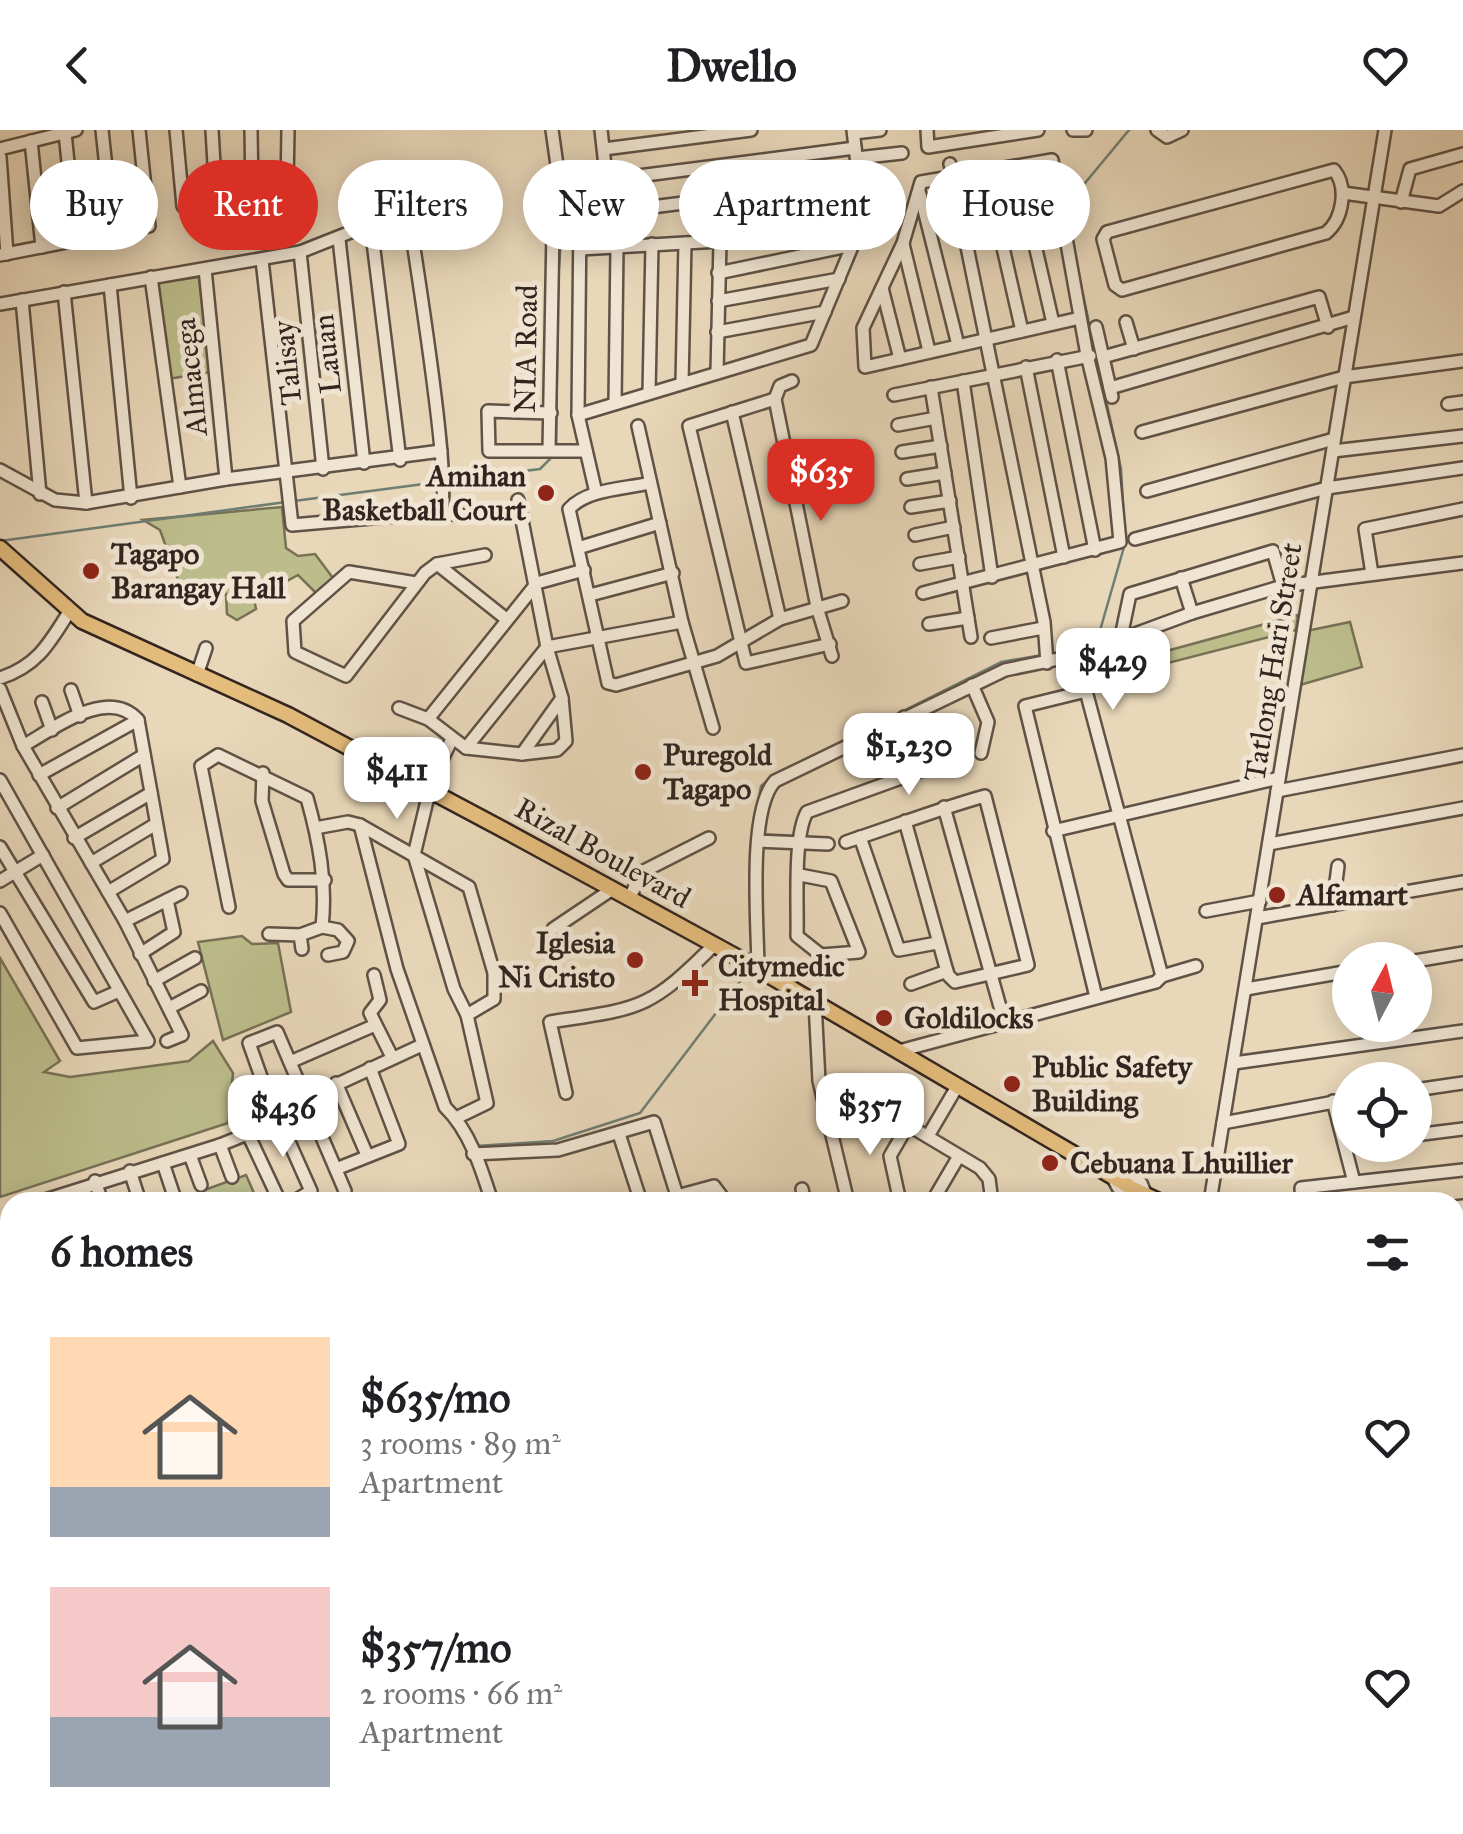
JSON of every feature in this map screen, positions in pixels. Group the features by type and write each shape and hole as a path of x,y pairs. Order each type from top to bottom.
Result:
{"main road":[{"name":"Rizal Boulevard","path":"0,548 69,612 288,715 628,898 1140,1192"}],"street":[{"path":"102,130 105,160"},
{"path":"139,130 142,160"},
{"path":"176,130 179,160"},
{"path":"212,130 214,160"},
{"path":"251,130 251,160"},
{"path":"287,160 288,130"},
{"name":"NIA Road","path":"549,450 553,230 561,193 552,130"},
{"path":"601,130 605,160"},
{"path":"604,149 751,130"},
{"path":"857,160 853,131 880,130"},
{"path":"927,130 928,147 953,137 1038,130"},
{"path":"1074,130 1086,130"},
{"path":"1157,130 1167,138 1182,130"},
{"name":"Tatlong Hari Street","path":"1212,1192 1385,130"},
{"path":"0,149 70,131 72,160"},
{"path":"31,142 33,160"},
{"path":"659,174 856,153 902,153"},
{"path":"1401,202 1410,170 1463,154"},
{"path":"0,158 3,254 30,249"},
{"path":"1334,170 1342,180 1343,193 1332,228 1326,233 1122,290 1115,285 1103,239 1107,232 1334,170"},
{"path":"926,181 920,182 919,213 958,345"},
{"path":"1343,193 1440,206 1463,190"},
{"path":"906,237 919,213"},
{"path":"0,304 262,260 338,239"},
{"name":"Lauan","path":"340,250 364,463"},
{"path":"374,250 400,460"},
{"path":"413,250 446,503 440,512"},
{"path":"580,250 578,415 596,493"},
{"path":"615,402 616,250"},
{"path":"649,393 652,250"},
{"path":"682,384 685,250"},
{"path":"717,373 719,250"},
{"path":"718,273 829,250"},
{"path":"578,415 811,345 851,250"},
{"path":"900,250 863,328 866,368 1080,318"},
{"path":"905,250 930,351"},
{"path":"969,250 989,338 1046,655"},
{"path":"1004,250 1022,331"},
{"path":"1036,250 1052,323"},
{"path":"1068,250 1080,318 1111,393 1354,317"},
{"name":"Talisay","path":"300,252 323,469"},
{"path":"262,260 288,472 287,502 293,526 440,512 466,516"},
{"name":"Almacega","path":"205,269 226,479"},
{"path":"151,276 180,487"},
{"path":"718,301 839,279"},
{"path":"110,284 131,498"},
{"path":"882,288 900,359"},
{"path":"64,292 86,503"},
{"path":"894,395 1057,360 1134,348 1320,297 1328,327"},
{"path":"22,300 40,494"},
{"path":"717,332 825,312"},
{"path":"1126,322 1134,348"},
{"path":"923,593 1120,542 1120,514 1096,355 1096,326"},
{"path":"1057,360 1095,550"},
{"path":"1142,432 1344,377 1463,361"},
{"path":"1026,367 1064,557"},
{"path":"775,399 689,426 748,663 831,650 817,607 775,399 780,386 792,381"},
{"path":"963,381 992,577"},
{"path":"931,388 971,638"},
{"path":"1448,404 1463,402"},
{"path":"550,413 488,411 489,451 586,451"},
{"path":"732,412 780,619"},
{"path":"898,425 936,418"},
{"path":"638,426 682,622 713,728"},
{"path":"1147,491 1333,445 1463,436"},
{"path":"902,452 941,446"},
{"path":"1,474 40,494 86,503 226,479 400,460 440,451"},
{"path":"1135,540 1327,488 1463,468"},
{"path":"907,479 945,472"},
{"path":"650,483 596,493 569,509 608,683 616,685 694,664 741,644 780,619 842,601"},
{"path":"399,708 428,719 451,741 466,748 522,754 556,750 566,741 562,698 547,647 518,500"},
{"path":"911,507 950,501"},
{"path":"1372,574 1365,529 1463,509"},
{"path":"578,548 660,523"},
{"path":"915,535 954,528"},
{"path":"1122,637 1130,594 1273,550 1283,586"},
{"path":"416,583 349,572 292,620 296,652 346,676 416,583 437,564 485,556"},
{"path":"920,564 959,557"},
{"path":"754,967 758,841 764,798 775,781 972,685 1046,655 1122,637 1283,586 1463,563"},
{"path":"437,564 505,618"},
{"path":"428,719 505,618 537,583 584,570"},
{"path":"590,595 673,574"},
{"path":"1181,578 1192,613"},
{"path":"0,678 24,670 44,652 69,612"},
{"path":"929,624 968,618"},
{"path":"466,748 547,647 682,622"},
{"path":"991,638 1043,628"},
{"path":"197,675 206,648"},
{"path":"972,685 988,722 981,753"},
{"path":"0,688 23,746 125,921 170,1008 182,1035 167,1042"},
{"path":"70,690 80,716"},
{"path":"1096,997 1025,706 1086,692 1120,812 1159,979"},
{"path":"522,754 562,698"},
{"path":"42,702 52,730"},
{"path":"23,746 99,706 130,711 138,720 163,859 108,892"},
{"path":"800,875 831,881 860,952 830,958 800,942 800,875 800,844 806,812 923,770 926,762 904,717"},
{"path":"39,775 138,720"},
{"path":"451,741 430,791 414,855 454,989 467,1016 487,1103 456,1118"},
{"path":"58,808 144,755"},
{"path":"230,907 201,766 220,755 302,792 315,828 325,880 322,927"},
{"path":"1053,830 1120,812 1463,755"},
{"path":"263,774 262,801 284,874 288,880 325,880"},
{"path":"0,780 148,1041 78,1048 0,912"},
{"path":"74,838 152,793"},
{"path":"846,842 905,821 944,808 985,796 1030,957 1028,965 955,982 946,970 937,943 905,821"},
{"path":"944,808 1004,1021"},
{"path":"1269,844 1463,808"},
{"path":"315,828 348,822 360,825 470,887 494,973 494,999 467,1016"},
{"path":"90,863 156,824"},
{"path":"360,825 396,970 422,1045 445,1108 456,1118 488,1192"},
{"path":"860,837 899,950 937,943"},
{"path":"628,898 642,872 709,838"},
{"path":"758,841 828,844"},
{"path":"0,847 94,1002 119,991"},
{"path":"0,881 43,855"},
{"path":"1333,905 1338,866"},
{"path":"1258,918 1463,882"},
{"path":"553,929 611,890"},
{"path":"125,921 181,893"},
{"path":"140,954 174,932 168,900"},
{"path":"1206,912 1260,902"},
{"path":"268,934 301,942 322,927 338,930 348,941 343,952 328,955"},
{"path":"566,1093 550,1022 642,1006 666,993 714,945"},
{"path":"1432,958 1463,953"},
{"path":"154,981 195,958"},
{"path":"899,1051 1196,966"},
{"path":"911,984 946,970"},
{"path":"374,974 380,1000 370,1013 373,1026 392,1057"},
{"path":"1246,988 1332,975"},
{"path":"170,1008 201,991"},
{"path":"815,1002 819,1082 846,1192"},
{"path":"290,1062 373,1026"},
{"path":"1234,1063 1463,1031"},
{"path":"311,1192 277,1117 250,1041 277,1032 345,1191"},
{"path":"75,1192 95,1181 190,1155 248,1134 336,1083 422,1045"},
{"path":"336,1169 400,1144 370,1068"},
{"path":"336,1083 367,1155"},
{"path":"1432,1088 1463,1084"},
{"path":"928,1136 958,1085"},
{"path":"240,1101 266,1088"},
{"path":"1223,1122 1332,1101"},
{"path":"472,1153 558,1150 654,1122 676,1192"},
{"path":"898,1192 891,1165 894,1148 908,1125 989,1178 991,1192"},
{"path":"1432,1134 1463,1129"},
{"path":"248,1134 275,1192"},
{"path":"619,1134 638,1192"},
{"path":"220,1145 232,1177"},
{"path":"190,1155 201,1185"},
{"path":"938,1192 959,1156"},
{"path":"1351,1162 1354,1182"},
{"path":"163,1163 173,1192"},
{"path":"1301,1192 1301,1188 1463,1170"},
{"path":"130,1171 137,1192"},
{"path":"1113,1176 1124,1174 1141,1183 1145,1192"},
{"path":"95,1181 99,1192"}],"green space":[{"path":"199,277 210,372 168,379 155,283"},
{"path":"282,507 286,548 298,556 315,554 336,582 319,596 298,575 267,592 263,582 251,584 256,609 237,620 227,614 226,594 185,599 160,530 143,520"},
{"path":"1298,615 1296,630 1133,672 1138,660 1152,655"},
{"path":"1350,622 1362,667 1300,685 1306,631"},
{"path":"242,936 252,944 278,943 291,1012 223,1040 198,942"},
{"path":"0,958 60,1061 44,1072 70,1077 189,1061 213,1041 233,1073 228,1123 15,1192 0,1192"},
{"path":"246,1175 254,1192 199,1192"}],"waterway":[{"path":"1090,177 1129,130"},
{"path":"556,449 560,250"},
{"path":"1076,263 1121,469 1125,539"},
{"path":"447,481 540,469 553,456"},
{"path":"294,501 439,482"},
{"path":"0,541 286,502"},
{"path":"1055,654 1097,641 1124,547"},
{"path":"809,758 1001,662 1042,655"},
{"path":"753,834 761,786 771,778"},
{"path":"750,874 751,857"},
{"path":"476,1146 553,1141 640,1113 748,971"}],"place":[{"name":"Amihan Basketball Court","path":"546,493"},
{"name":"Tagapo Barangay Hall","path":"91,571"},
{"name":"Puregold Tagapo","path":"643,772"},
{"name":"Alfamart","path":"1277,895"},
{"name":"Iglesia Ni Cristo","path":"635,960"},
{"name":"Citymedic Hospital","path":"695,983"},
{"name":"Goldilocks","path":"884,1018"},
{"name":"Public Safety Building","path":"1012,1084"},
{"name":"Cebuana Lhuillier","path":"1050,1163"}]}
